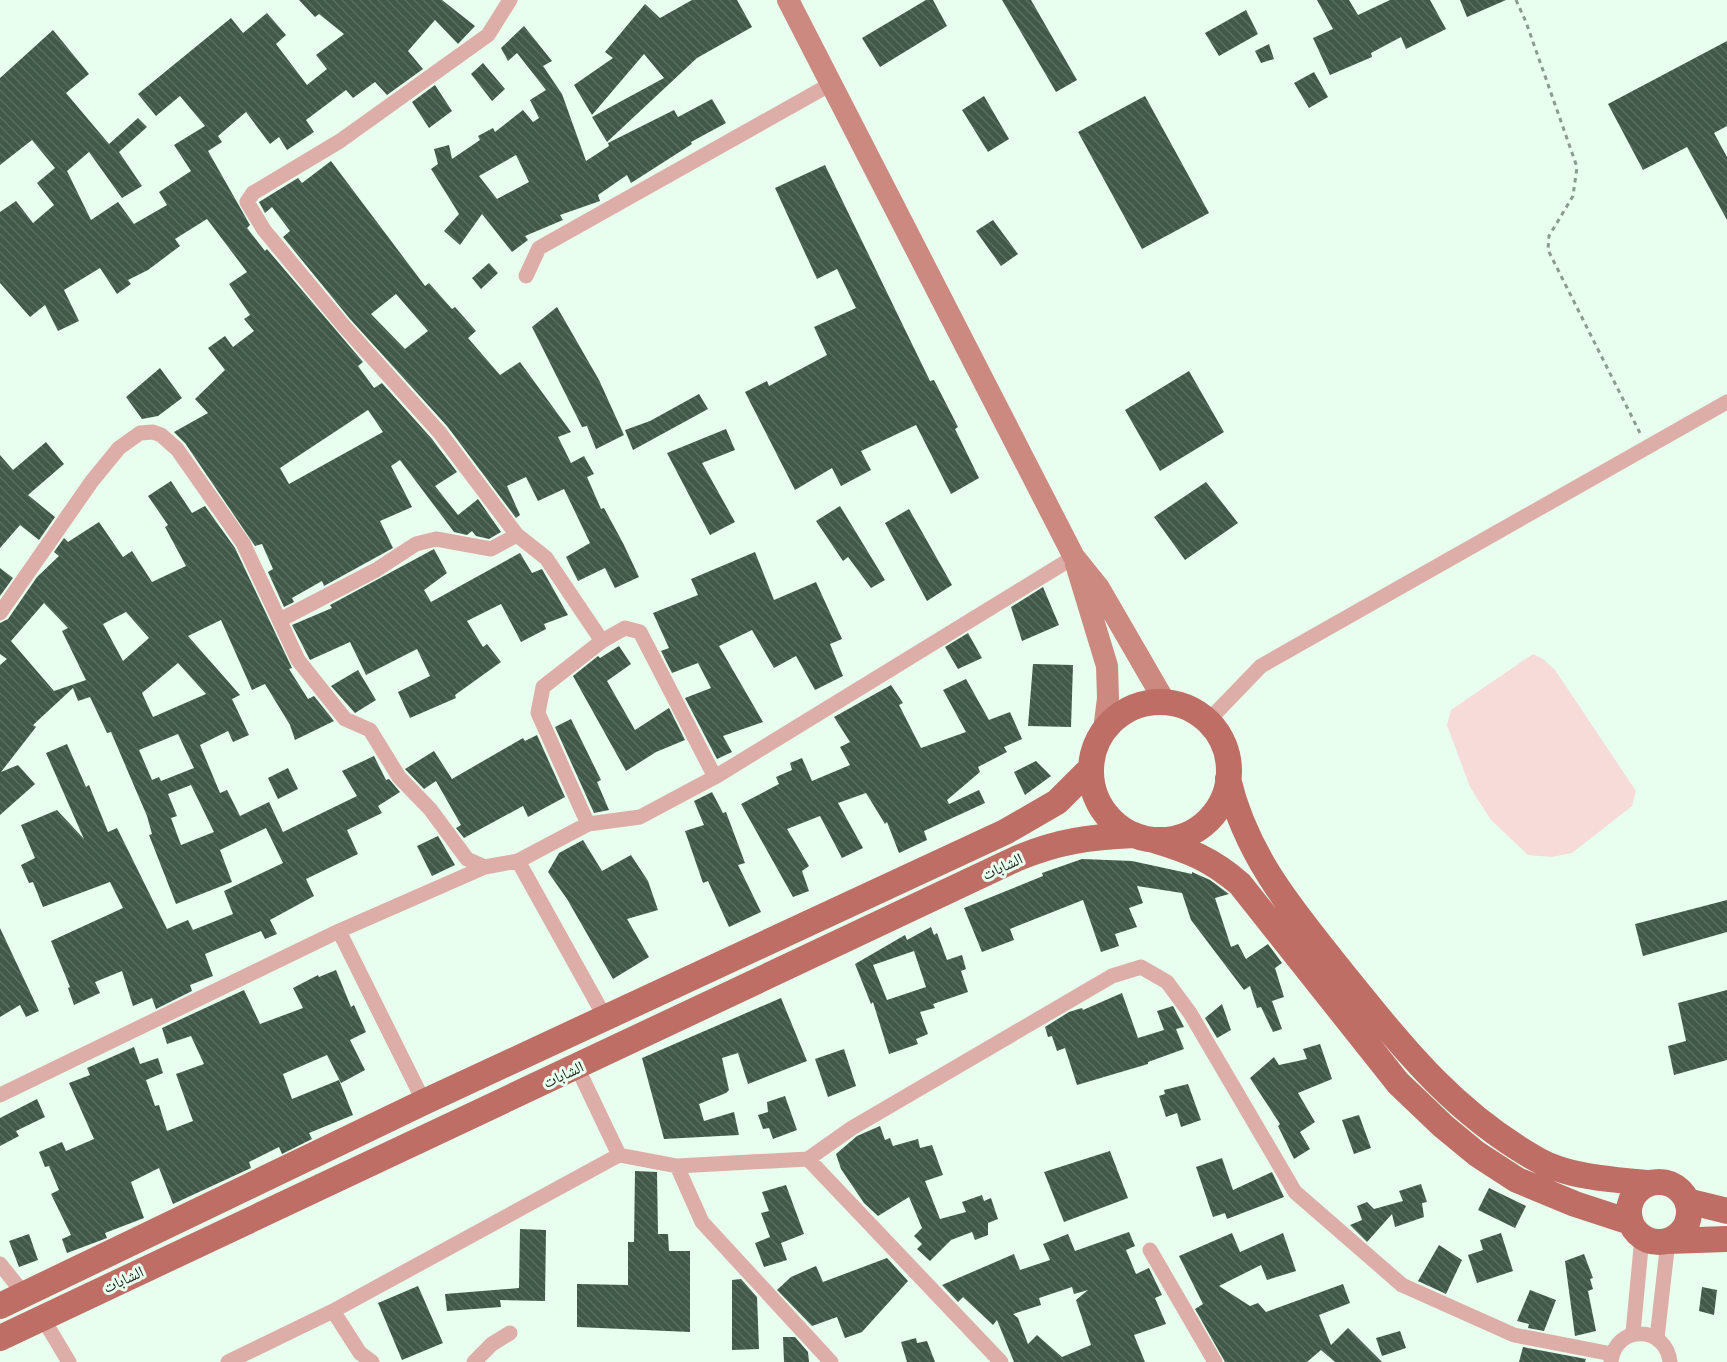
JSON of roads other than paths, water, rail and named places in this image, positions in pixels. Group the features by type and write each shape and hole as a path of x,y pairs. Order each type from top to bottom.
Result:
{"main road":[{"path":"788,0 1074,556 1107,666 1108,698 1104,730"},
{"path":"1074,556 1100,588 1165,702"},
{"path":"1668,1242 1684,1230 1689,1211 1687,1201 1676,1186 1658,1181 1648,1183 1598,1179 1540,1162 1496,1133 1419,1067 1281,896 1261,865 1236,812 1228,779 1227,758 1220,738 1207,722 1188,708 1165,702 1142,704 1120,714 1104,730 1094,748 1091,768 1093,789 1102,809 1116,825 1144,838 1191,851 1217,864 1240,884 1398,1083 1477,1154 1517,1180 1636,1230 1650,1241 1668,1242 1727,1239"},
{"name":"الشابات","path":"0,1306 424,1102 1005,832 1057,802 1091,768"},
{"path":"1144,838 1175,839 1203,824 1211,818 1223,800 1228,779"},
{"name":"الشابات","path":"0,1338 1018,858 1050,845 1078,838 1144,838"},
{"path":"1636,1230 1630,1203 1634,1194 1648,1183"},
{"path":"1687,1201 1727,1211"},
{"path":"24,1294 42,1317"}],"street":[{"path":"510,0 488,35 340,141 254,193 247,202 264,230 440,433 517,535 546,558 602,641"},
{"path":"526,276 539,248 831,84"},
{"path":"1207,722 1261,666 1727,402"},
{"path":"0,613 92,481 119,448 140,433 153,432 161,435 177,449 243,543 298,660 345,719 370,730 399,777 430,809 466,859 485,867"},
{"path":"280,620 376,570 416,544 436,539 491,549 517,535"},
{"path":"0,1095 339,931 485,867 518,861 588,824 640,817 715,777 1074,556"},
{"path":"588,824 538,713 543,687 602,641 625,628 640,632 715,777"},
{"path":"518,861 606,1019"},
{"path":"339,931 424,1102"},
{"path":"228,1362 333,1311 619,1155 676,1166 808,1159 852,1128 1112,976 1141,968 1167,982 1190,1013 1295,1192 1402,1285 1514,1335 1611,1358 1620,1341 1633,1333 1642,1332 1658,1338 1665,1345 1670,1362"},
{"path":"577,1067 619,1155"},
{"path":"808,1159 1001,1362"},
{"path":"676,1166 702,1222 831,1362"},
{"path":"1633,1333 1636,1230"},
{"path":"1658,1338 1668,1242"},
{"path":"1150,1250 1215,1362"},
{"path":"0,1264 24,1294"},
{"path":"333,1311 360,1353 372,1362"},
{"path":"42,1317 69,1362"},
{"path":"474,1362 492,1344 510,1333"}]}
